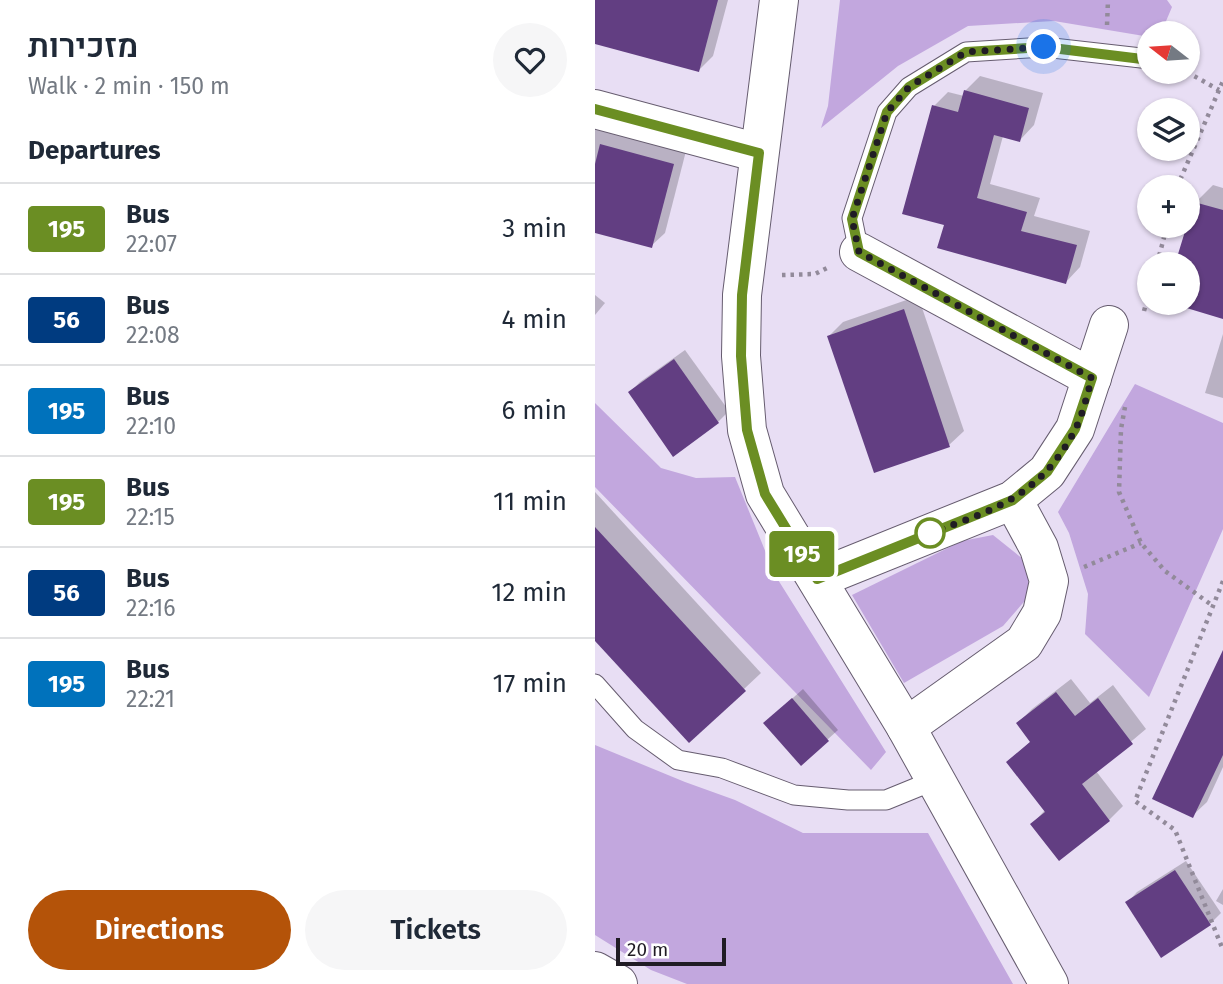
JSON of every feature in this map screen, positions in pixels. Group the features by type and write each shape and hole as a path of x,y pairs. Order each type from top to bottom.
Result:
{"street":[{"path":"779,0 742,295 741,356 747,430 765,494 906,727 1049,984"},
{"path":"595,109 759,153"},
{"path":"859,252 1092,378"},
{"path":"817,579 1013,500 1047,472 1075,429 1109,326"},
{"path":"906,727 1024,643 1042,613 1049,581 1039,548 1013,500"},
{"path":"595,971 618,984"}],"lane":[{"path":"859,252 852,219 887,112 909,87 966,52 1044,47 1137,58"},
{"path":"595,684 635,729 678,760 722,768 794,795 886,800 936,780"}],"path":[{"path":"1201,80 1219,90"},
{"path":"1182,175 1223,81"},
{"path":"745,275 815,274 859,252"},
{"path":"1126,402 1121,429 1119,492 1141,543 1165,570 1213,606"},
{"path":"1049,581 1141,543"},
{"path":"1223,581 1135,800 1175,830 1223,950"}],"shaded area":[{"path":"840,0 1167,0 1172,7 1166,21 1137,21 1137,35 1054,21 968,26 898,66 821,128 828,106"},
{"path":"1135,384 1223,423 1223,529 1149,697 1085,634 1088,594 1069,533 1058,512"},
{"path":"595,403 661,468 696,478 735,477 775,575 886,752 871,770 595,487"},
{"path":"993,535 1028,563 1029,596 1003,626 904,683 852,595 962,541"},
{"path":"595,745 735,800 803,833 928,833 1013,984 687,984 651,970 595,935"}],"building":[{"path":"595,0 718,0 699,72 595,44"},
{"path":"964,90 1029,108 1020,142 994,135 977,198 1027,212 1021,231 1077,245 1066,284 937,248 944,225 902,214 932,105 958,112"},
{"path":"600,144 674,164 652,248 595,233 595,164"},
{"path":"1200,204 1223,210 1223,319 1200,312 1200,252 1179,252 1183,238 1200,238"},
{"path":"904,309 950,447 874,473 827,336"},
{"path":"674,359 719,423 673,457 628,392"},
{"path":"595,527 746,691 689,743 595,641"},
{"path":"1223,650 1223,755 1193,818 1152,799"},
{"path":"1056,692 1075,716 1098,698 1133,744 1082,784 1110,821 1059,861 1030,824 1045,812 1006,762 1030,742 1016,723"},
{"path":"792,698 829,741 801,766 763,723"},
{"path":"1175,870 1211,925 1161,958 1125,902"}],"bus line":[{"name":"195","path":"595,109 759,153 742,295 741,356 747,430 765,494 817,579 1013,500 1047,472 1075,429 1092,378 859,252 852,219 887,112 909,87 966,52 1044,47 1137,58"}],"route":[{"path":"930,533 1013,500 1047,472 1075,429 1092,378 859,252 852,219 887,112 909,87 966,52 1044,47"}]}
